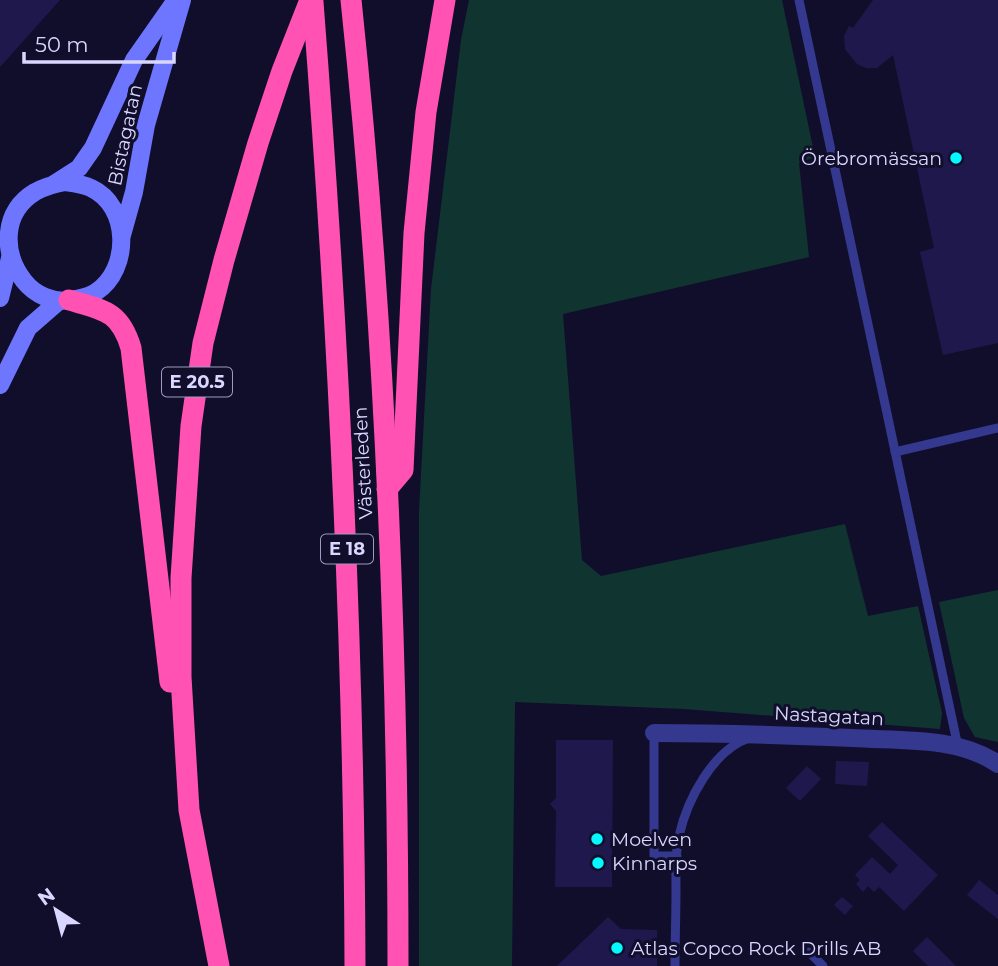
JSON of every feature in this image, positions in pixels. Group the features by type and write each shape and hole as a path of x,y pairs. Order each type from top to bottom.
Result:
{"highway":[{"name":"Västerleden","path":"311,0 323,132 350,623 355,966"},
{"name":"E 20.5","path":"219,966 194,838 187,780 181,677 181,578 191,426 203,343 224,260 282,71 311,0"},
{"name":"Västerleden","path":"351,0 376,287 387,489 395,675 398,966"},
{"path":"387,489 403,470 414,233 426,112 445,0"},
{"name":"E 20.5","path":"64,301 114,315 125,330 131,348 180,761 187,780"}],"main road":[{"name":"Bistagatan","path":"52,185 79,168 93,148 134,60 176,0"},
{"name":"Bistagatan","path":"121,238 134,192 146,125 182,0"},
{"path":"0,298 10,258 9,226 32,194 52,185 72,183 90,187 98,192 114,213 121,238 118,264 110,279 97,292 64,301 28,328 0,385"},
{"name":"E 20.5","path":"10,258 30,288 41,295 64,301"}],"street":[{"name":"Nastagatan","path":"654,733 764,733 917,742 967,748 998,764"}],"lane":[{"path":"799,0 958,747"},
{"path":"895,452 998,428"},
{"path":"654,733 654,856 677,856"},
{"path":"675,966 679,836 694,796 708,768 739,742 764,733"},
{"path":"809,952 823,966"}],"green space":[{"path":"469,0 782,0 815,157 799,163 809,257 563,314 582,560 601,576 845,524 868,616 918,606 942,713 940,729 684,709 515,702 512,966 419,966 419,511 431,289 461,40"},
{"path":"998,590 998,742 975,737 964,718 939,602"}],"building":[{"path":"0,0 60,0 0,67"},
{"name":"Örebromässan","path":"873,0 998,0 998,343 943,355 920,252 934,248 893,55 877,68 866,68 857,64 845,49 844,36 849,26 853,28"},
{"path":"556,740 613,740 612,887 555,887 556,811 550,804 556,798"},
{"path":"836,761 869,762 867,786 835,784"},
{"path":"807,766 821,779 800,801 786,788"},
{"path":"882,822 938,875 904,911 879,887 874,892 868,886 863,892 856,884 860,880 855,875 872,857 890,874 898,865 868,836"},
{"path":"979,880 998,895 998,919 967,895"},
{"path":"842,897 853,906 845,915 834,905"},
{"name":"Atlas Copco Rock Drills AB","path":"608,917 621,929 657,930 657,966 557,966"},
{"path":"927,937 956,966 928,966 913,951"}],"place":[{"name":"Örebromässan","path":"956,158"},
{"name":"Moelven","path":"597,839"},
{"name":"Kinnarps","path":"598,863"},
{"name":"Atlas Copco Rock Drills AB","path":"617,948"}]}
